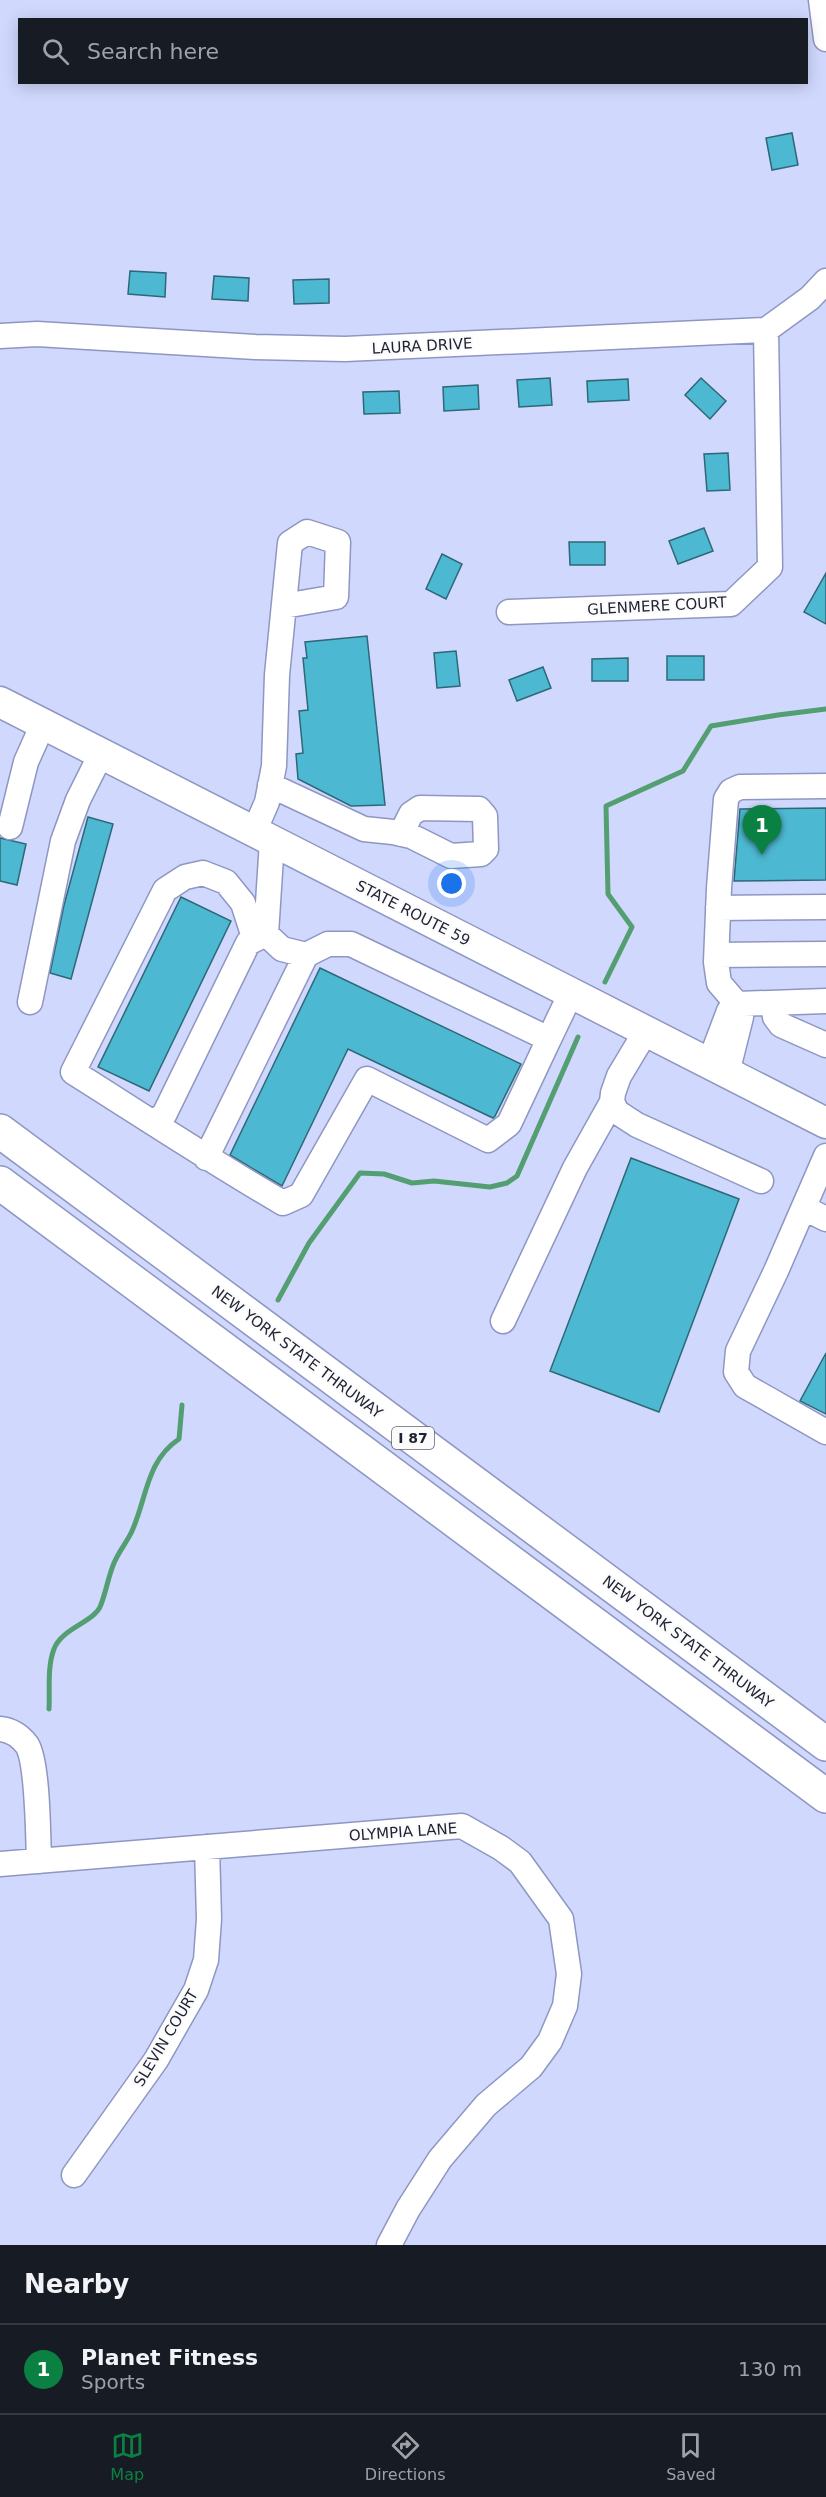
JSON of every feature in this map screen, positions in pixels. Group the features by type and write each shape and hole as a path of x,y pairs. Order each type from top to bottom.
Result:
{"highway":[{"name":"NEW YORK STATE THRUWAY","path":"0,1131 826,1744"},
{"name":"I 87","path":"0,1183 826,1796"}],"main road":[{"name":"STATE ROUTE 59","path":"2,711 43,724 826,1123"}],"street":[{"path":"821,0 826,39"},
{"path":"766,330 810,298 826,282"},
{"name":"LAURA DRIVE","path":"0,336 37,334 345,350 766,330"},
{"name":"GLENMERE COURT","path":"509,612 731,604 770,567 766,330"},
{"path":"266,934 263,836 274,766 277,675 284,606"},
{"path":"10,827 26,762 43,724"},
{"path":"30,1002 63,841 78,800 101,754"},
{"path":"270,785 364,829 401,834"},
{"path":"737,1004 719,983 717,955 726,799 731,791 740,787 826,786"},
{"path":"306,955 282,949 266,934 252,931 243,903 226,882 203,873 184,877 165,890 73,1072 206,1158 283,1203 301,1195 367,1079 488,1140 510,1124 571,993"},
{"path":"718,908 826,907"},
{"path":"153,1122 164,1115 248,943 266,934"},
{"path":"206,1158 306,955 328,944 351,944 549,1039"},
{"path":"717,955 826,954"},
{"path":"718,1068 729,1011 737,1004 826,1001"},
{"path":"773,1003 775,1017 781,1025 826,1045"},
{"path":"503,1321 574,1168 612,1102 619,1077 646,1031"},
{"path":"612,1102 617,1112 637,1125 761,1181"},
{"path":"826,1156 738,1351 736,1372 745,1386 826,1432"},
{"path":"804,1208 826,1219"},
{"path":"0,1729 16,1734 28,1746 33,1764 39,1861"},
{"name":"OLYMPIA LANE","path":"0,1864 462,1826 501,1848 520,1862 561,1919 569,1974 565,2006 550,2041 531,2067 486,2105 440,2159 408,2209 389,2245"},
{"name":"SLEVIN COURT","path":"74,2175 156,2060 196,1990 207,1950 209,1919 207,1847"}],"building":[{"path":"792,133 798,165 772,170 766,138"},
{"path":"130,271 166,273 165,297 128,294"},
{"path":"214,276 249,278 248,301 212,299"},
{"path":"329,279 329,303 294,304 293,280"},
{"path":"550,378 552,405 519,407 517,380"},
{"path":"701,378 726,401 710,419 685,395"},
{"path":"628,379 629,400 588,402 587,381"},
{"path":"478,385 479,409 444,411 443,387"},
{"path":"399,391 400,413 364,414 363,392"},
{"path":"728,453 730,490 707,491 704,454"},
{"path":"704,528 713,551 678,564 669,541"},
{"path":"569,542 605,542 605,565 570,565"},
{"path":"442,554 462,564 446,599 426,589"},
{"path":"826,573 826,624 804,612"},
{"path":"367,636 385,805 351,806 298,779 296,754 303,753 299,711 308,710 303,658 307,658 305,642"},
{"path":"456,651 460,686 437,688 434,653"},
{"path":"667,656 704,656 704,680 667,680"},
{"path":"628,658 628,681 592,681 592,659"},
{"path":"543,667 551,688 517,701 509,680"},
{"path":"826,808 826,880 734,881 740,809"},
{"path":"88,817 113,824 71,979 50,973 64,905"},
{"path":"0,838 26,844 17,885 0,881"},
{"path":"181,897 231,921 149,1091 98,1067"},
{"path":"320,968 521,1064 495,1116 493,1118 348,1049 282,1186 230,1155"},
{"path":"631,1158 739,1199 659,1412 550,1371"},
{"path":"826,1353 826,1414 800,1401"}],"waterway":[{"path":"605,982 632,927 608,894 606,806 683,771 711,726 826,709"},
{"path":"278,1300 309,1243 360,1173 384,1174 412,1183 434,1181 490,1187 507,1183 517,1176 578,1037"},
{"path":"49,1709 50,1671 54,1649 63,1636 91,1617 100,1607 112,1568 132,1531 154,1469 168,1448 179,1439 182,1405"}],"place":[{"name":"Planet Fitness","path":"762,855"}]}
